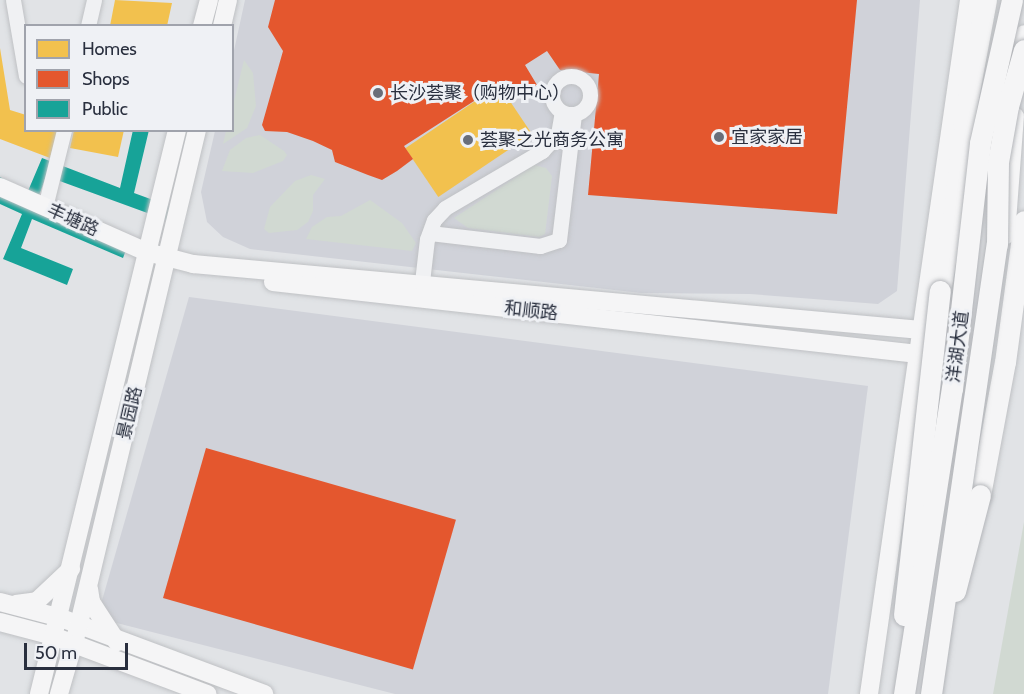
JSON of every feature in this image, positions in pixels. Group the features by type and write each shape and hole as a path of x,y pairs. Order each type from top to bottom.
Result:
{"highway":[{"path":"904,694 901,649 920,447 955,205 956,168 986,0"},
{"name":"洋湖大道","path":"904,694 952,389 980,143 1012,0"},
{"name":"洋湖大道","path":"931,694 997,244 999,162 1008,106 1024,50"},
{"path":"931,694 980,495 1005,362 1019,212"}],"main road":[{"path":"202,24 208,0"},
{"path":"222,24 228,0"},
{"name":"洋湖大道","path":"869,694 969,0"},
{"path":"939,694 1019,212 1016,184 1024,34"},
{"name":"景园路","path":"39,694 61,618 177,132"},
{"name":"景园路","path":"59,694 70,646 78,628 197,132"},
{"name":"丰塘路","path":"0,187 146,256"},
{"path":"0,196 146,256"},
{"name":"和顺路","path":"146,256 166,263 918,354"},
{"name":"和顺路","path":"166,263 422,282 921,330"},
{"path":"5,603 38,601 73,568"},
{"path":"88,587 91,603 117,642"},
{"path":"5,603 61,618 78,628 264,694"},
{"path":"0,622 54,636 70,646 207,694"}],"street":[{"path":"13,0 24,64"},
{"path":"88,24 94,0"},
{"path":"422,282 430,233 434,220 446,208 542,151 558,134 568,113 559,240 540,246 430,233"},
{"path":"45,207 64,132"}],"shaded area":[{"path":"245,0 920,0 897,291 878,304 750,294 641,293 250,249 223,237 207,222 201,192 215,132 234,132 234,50"},
{"path":"244,60 253,73 256,106 247,128 223,144 226,132 234,132 234,101"},
{"path":"260,135 284,151 287,155 283,161 253,173 222,171 230,150 246,138"},
{"path":"534,165 546,168 552,176 545,234 539,237 468,228 454,218"},
{"path":"311,175 325,179 313,195 313,211 308,222 297,230 269,233 264,229 270,207 295,181"},
{"path":"370,200 402,223 416,243 412,251 306,239 312,227 327,217 341,216"},
{"path":"189,297 868,386 828,694 395,694 97,618"},
{"path":"1024,522 1024,694 993,694"}],"building: Homes":[{"path":"115,0 172,3 167,24 110,24"},
{"path":"0,48 10,110 24,114 24,132 57,132 50,158 0,139"},
{"name":"荟聚之光商务公寓","path":"499,85 532,134 438,197 405,148"},
{"path":"74,132 124,132 118,157 70,148"}],"building: Shops":[{"path":"275,0 857,0 837,214 588,195 599,74 560,70 547,51 525,65 537,85 510,101 499,85 404,146 413,159 397,171 382,180 368,175 335,162 332,150 313,141 287,132 265,131 262,125 283,51 268,27"},
{"path":"206,448 456,520 413,670 163,598"}],"building: Public":[{"path":"133,132 149,132 134,193 186,212 183,226 46,176 39,196 131,237 123,258 32,219 21,248 73,269 67,285 3,259 22,214 0,204 0,177 28,191 42,158 120,188"}],"place":[{"name":"长沙荟聚（购物中心）","path":"378,93"},
{"name":"宜家家居","path":"719,137"},
{"name":"荟聚之光商务公寓","path":"468,140"}]}
